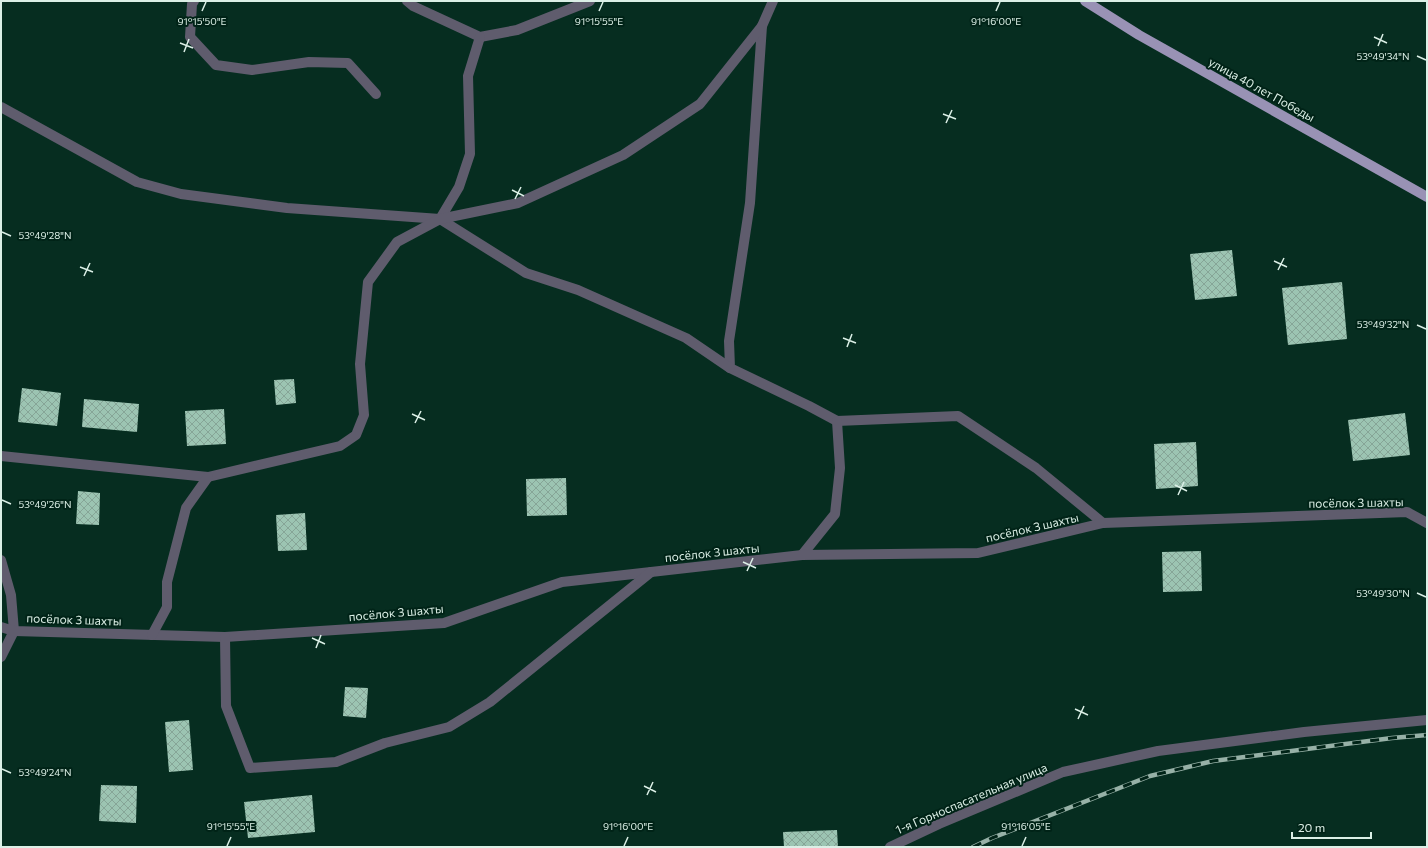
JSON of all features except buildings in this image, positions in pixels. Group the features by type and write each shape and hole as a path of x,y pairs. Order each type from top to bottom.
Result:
{"main road":[{"name":"улица 40 лет Победы","path":"1085,1 1139,35 1427,197"}],"street":[{"path":"194,1 192,4 190,37 216,65 252,70 309,62 348,63 376,94"},
{"path":"406,1 480,37 517,30 590,1"},
{"path":"1,107 137,182 181,194 287,208 440,219 518,204 623,155 700,104 762,26 773,1"},
{"path":"730,368 729,341 750,203 762,26"},
{"path":"1,456 208,477 340,446 356,435 364,415 360,364 368,282 397,242 440,219 458,187 470,154 468,76 480,37"},
{"path":"440,219 526,273 578,290 686,338 730,368 837,421 958,416 1036,468 1103,523"},
{"path":"802,555 835,514 840,468 837,421"},
{"path":"152,634 167,607 167,582 186,508 208,477"},
{"name":"посёлок 3 шахты","path":"1,627 14,631 225,637 444,623 562,582 802,555 978,553 1103,523 1407,512 1427,523"},
{"path":"1,560 11,595 14,631 1,657"},
{"path":"225,637 226,706 250,768 336,762 386,742 449,727 490,702 651,572"},
{"name":"1-я Горноспасательная улица","path":"890,847 939,824 1063,772 1158,751 1304,732 1427,720"}],"railway":[{"path":"973,847 992,838 1150,776 1213,761 1392,738 1427,735"}]}
